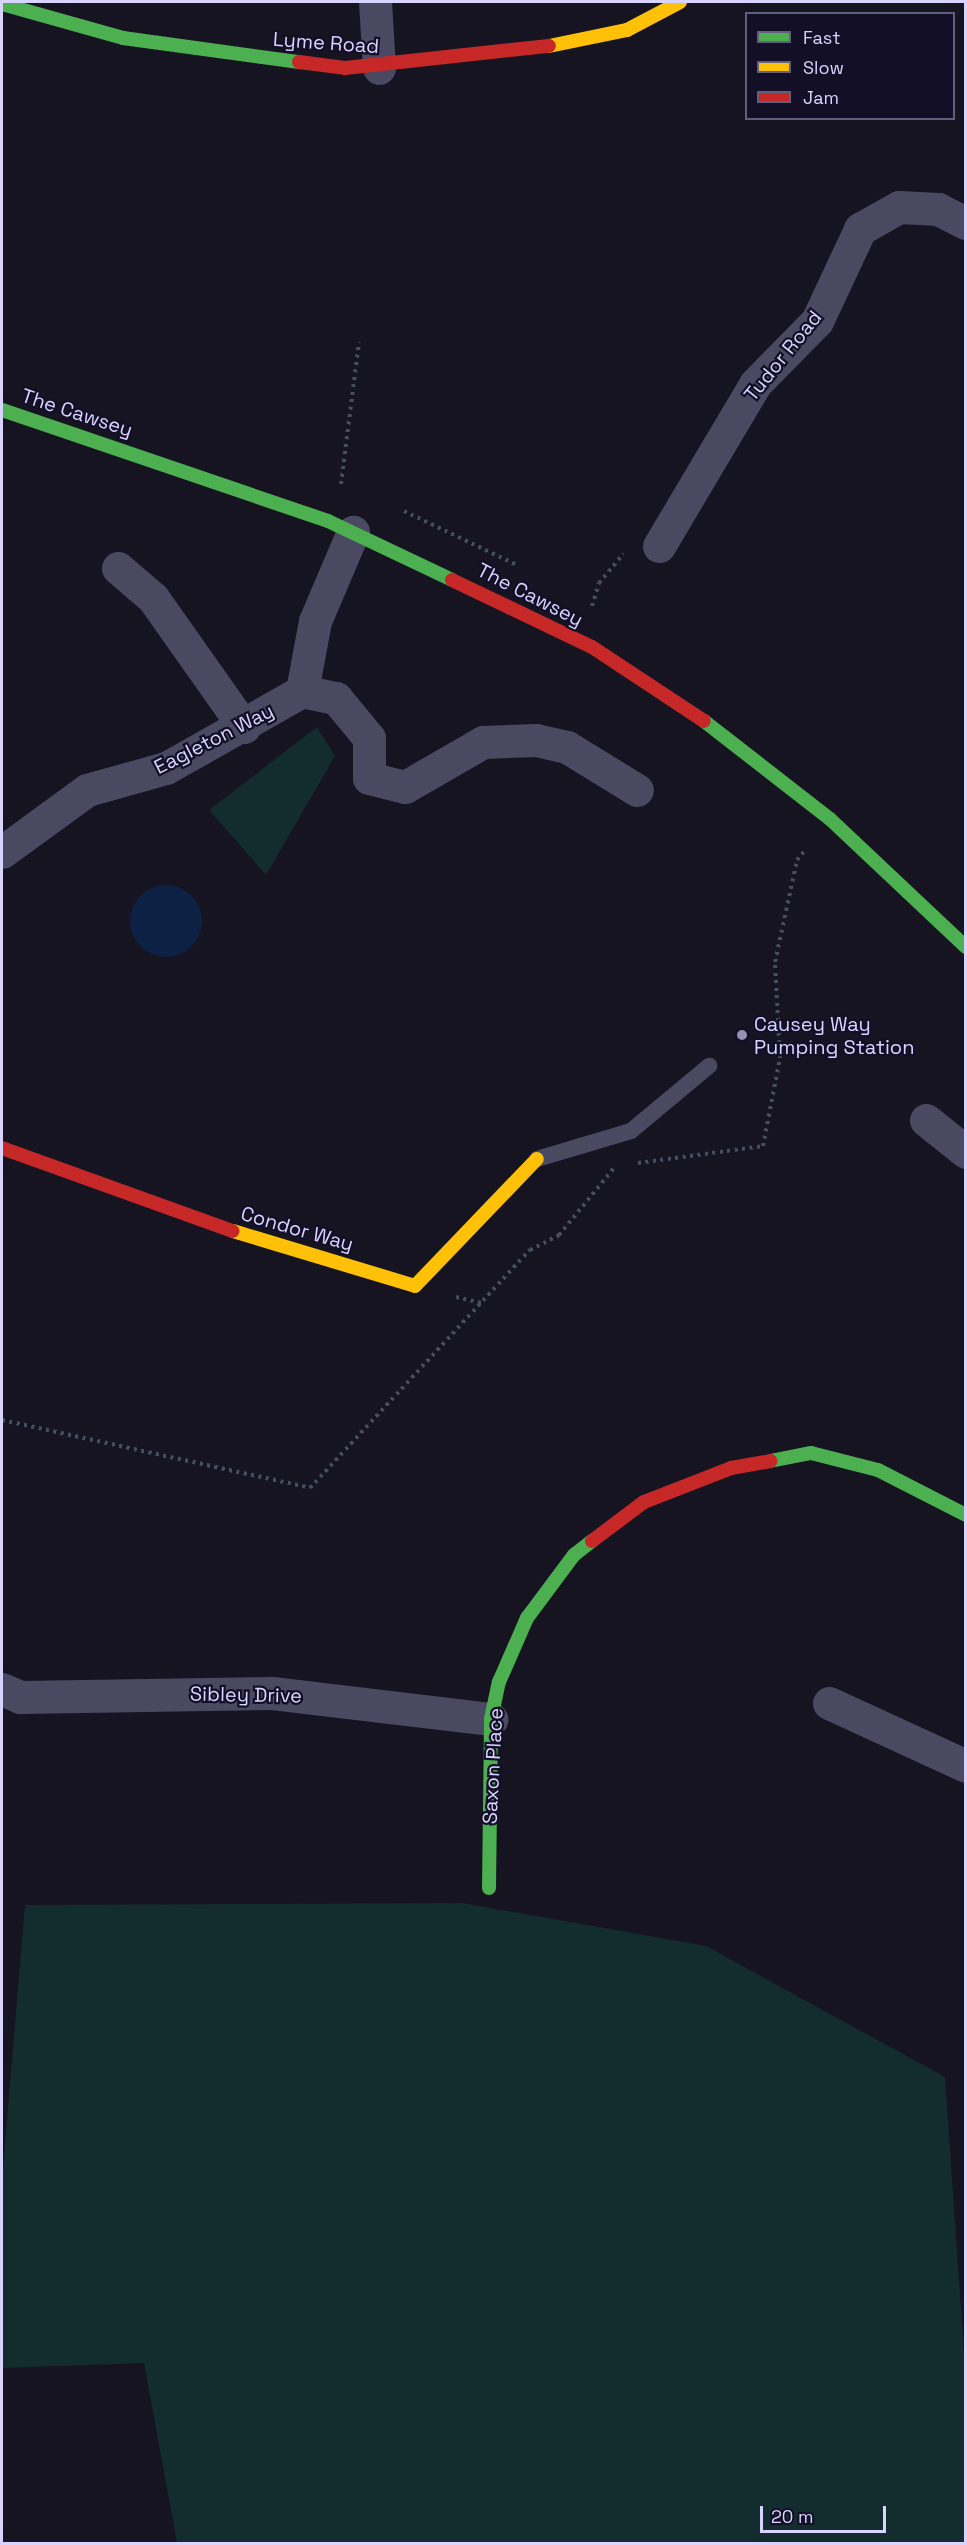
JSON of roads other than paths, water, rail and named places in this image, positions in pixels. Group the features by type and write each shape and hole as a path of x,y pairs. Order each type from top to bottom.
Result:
{"street":[{"path":"375,2 379,68"},
{"name":"Lyme Road","path":"2,4 123,38 293,62 379,68 530,50 627,30 680,2"},
{"name":"Tudor Road","path":"659,546 755,384 817,321 860,229 900,207 938,209 966,223"},
{"name":"The Cawsey","path":"2,410 190,470 353,532 592,647 708,724 830,819 966,947"},
{"path":"353,532 315,621 302,691 336,698 369,738 369,778 405,787 483,742 536,740 567,747 637,790"},
{"path":"118,568 153,598 244,727"},
{"name":"Eagleton Way","path":"2,852 87,790 166,768 244,727 302,691"},
{"path":"926,1120 966,1152"},
{"name":"Condor Way","path":"2,1148 194,1219 415,1286 537,1159"},
{"name":"Saxon Place","path":"489,1888 491,1719 499,1682 527,1618 574,1555 644,1502 731,1468 811,1453 878,1470 966,1515"},
{"name":"Sibley Drive","path":"2,1689 20,1697 272,1693 379,1701 491,1719"},
{"path":"830,1704 966,1766"}],"lane":[{"path":"537,1159 632,1131 709,1066"}],"water":[{"path":"166,885 186,891 196,901 202,921 196,941 186,951 166,957 146,951 136,941 130,921 136,901 146,891"}],"place":[{"name":"Causey Way Pumping Station","path":"742,1035"}]}
